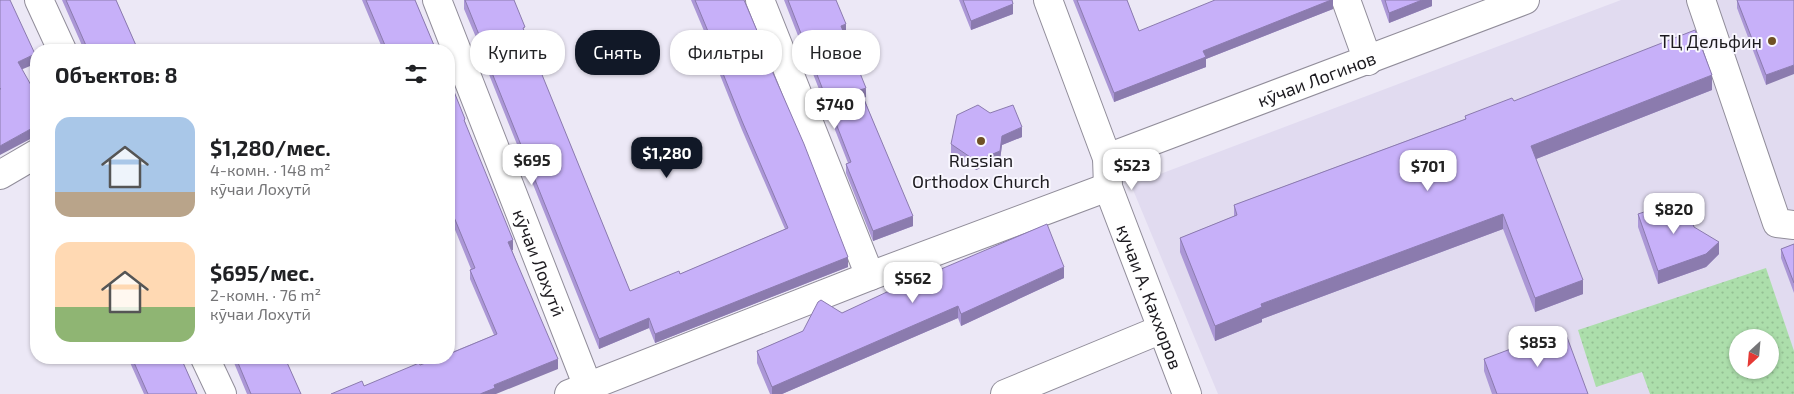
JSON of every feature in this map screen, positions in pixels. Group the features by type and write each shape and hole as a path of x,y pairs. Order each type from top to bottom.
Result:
{"street":[{"path":"39,0 59,44"},
{"name":"кӯчаи Лохутӣ","path":"437,0 455,44"},
{"path":"760,0 870,276"},
{"name":"кучаи А. Каххоров","path":"1048,0 1107,158 1108,187 1187,394"},
{"path":"1346,0 1368,61"},
{"name":"кӯчаи Логинов","path":"1107,158 1368,61 1525,0"},
{"path":"1701,0 1777,222 1794,225"},
{"name":"кӯчаи Лохутӣ","path":"455,45 592,389"},
{"path":"0,175 30,158"},
{"path":"592,389 870,276 1108,187"},
{"path":"1005,394 1162,329"},
{"path":"208,364 222,394"}],"shaded area":[{"path":"1621,0 1794,0 1794,394 1218,394 1131,185"}],"green space":[{"path":"1766,268 1794,351 1794,394 1650,394 1642,372 1596,387 1578,330"}],"building":[{"path":"0,0 10,0 30,44 30,56 18,62 30,83 30,129 0,146"},
{"path":"66,0 116,0 135,44 85,44"},
{"path":"366,0 415,0 433,44 384,44"},
{"path":"465,0 514,0 525,27 524,30 477,30"},
{"path":"695,0 744,0 757,30 707,30"},
{"path":"788,0 836,0 846,24 841,26 843,30 800,30"},
{"path":"963,0 1012,0 1013,4 971,21"},
{"path":"1077,0 1127,0 1139,31 1215,0 1331,0 1203,51 1206,57 1114,93"},
{"path":"1385,0 1422,0 1389,13"},
{"name":"ТЦ Дельфин","path":"1737,0 1794,0 1794,65 1766,75"},
{"path":"1695,30 1712,75 1531,146 1583,280 1535,298 1503,214 1261,304 1262,307 1215,326 1180,238 1237,215 1234,205 1466,119 1465,116 1512,98 1514,101"},
{"path":"493,75 542,75 630,291 679,271 680,274 788,228 724,75 774,75 804,144 848,257 655,334 649,318 599,339"},
{"path":"817,75 861,75 866,88 860,90 913,216 873,231 846,164 851,162"},
{"path":"455,94 513,240 508,242 558,359 494,385 495,388 480,394 331,394 362,381 364,386 417,364 455,364 455,352 497,334 470,270 475,268 455,220"},
{"name":"Russian Orthodox Church","path":"978,105 990,113 1013,105 1022,127 1002,136 1000,151 976,161 951,144 957,115"},
{"path":"1683,199 1694,227 1719,242 1706,254 1658,271 1638,214"},
{"path":"1047,224 1064,267 961,314 958,306 772,387 757,351 803,331 818,302 821,300 842,313 904,284 911,273 920,278"},
{"path":"1794,244 1794,283 1781,249"},
{"path":"1564,329 1588,394 1497,394 1484,359"},
{"path":"135,364 184,364 197,394 148,394"},
{"path":"238,364 288,364 301,394 251,394"}],"place":[{"name":"ТЦ Дельфин","path":"1772,41"},
{"name":"Russian Orthodox Church","path":"981,141"}]}
